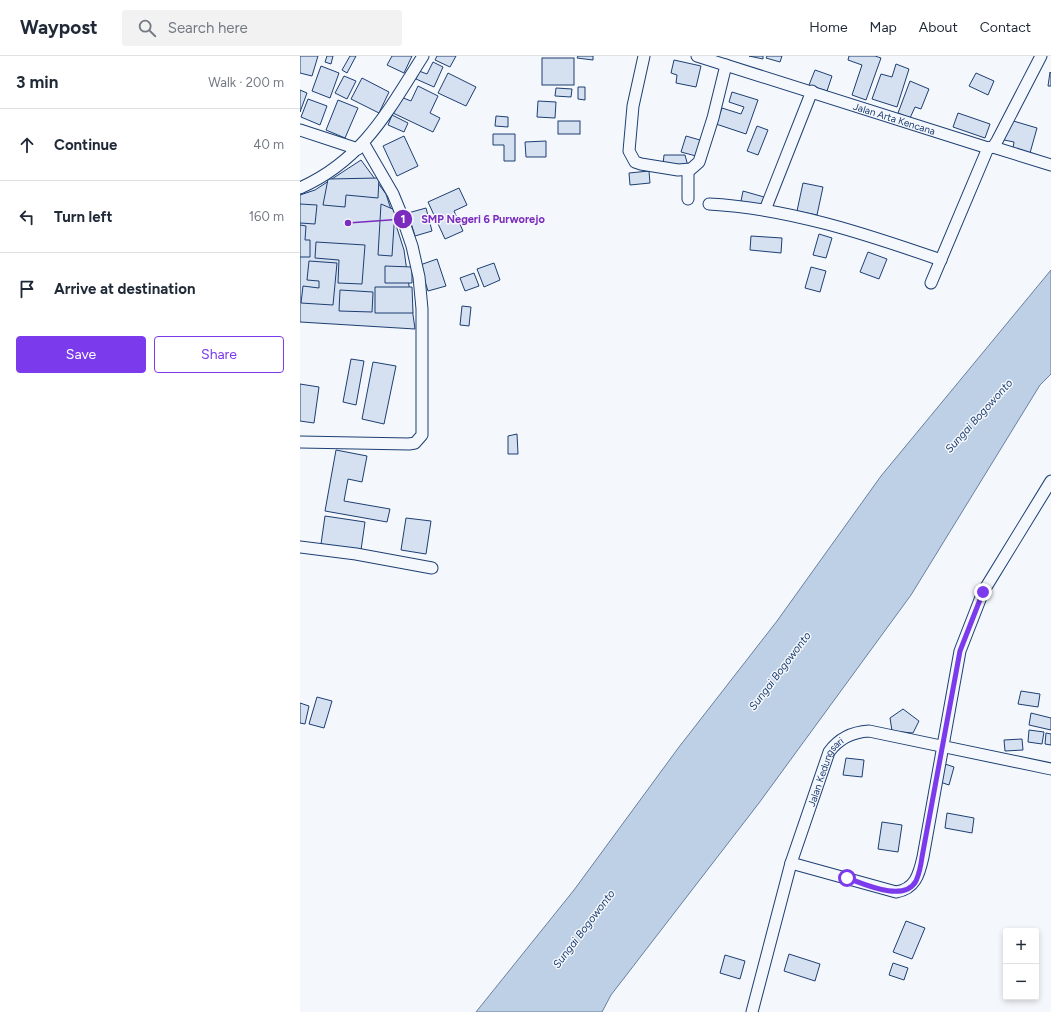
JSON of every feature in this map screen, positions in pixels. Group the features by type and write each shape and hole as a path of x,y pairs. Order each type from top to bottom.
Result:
{"street":[{"path":"300,188 327,174 361,146 384,118 423,56"},
{"path":"644,56 630,130 628,146 631,157 635,162 641,164 678,170 688,170 696,166 703,153 726,65"},
{"name":"Jalan Arta Kencana","path":"697,56 1051,165"},
{"path":"931,283 991,147 1041,56"},
{"path":"765,210 812,91"},
{"path":"300,130 361,146 393,194 400,211 412,246 419,277 422,309 422,435 415,442 409,444 300,442"},
{"path":"688,170 688,199"},
{"path":"709,204 765,210 837,227 941,260"},
{"path":"791,863 896,892 904,891 912,885 920,870 941,746 960,651 983,592 1051,480"},
{"path":"300,547 356,554 432,568"},
{"name":"Jalan Kedungsari","path":"752,1012 791,863 829,752 833,746 853,732 869,731 1051,769"}],"water":[{"name":"Sungai Bogowonto","path":"1051,270 1051,374 1040,385 911,595 759,803 611,995 602,1012 476,1012 574,890 679,747 777,621 881,476"}],"building":[{"path":"300,56 318,56 312,76 300,73"},
{"path":"327,56 333,56 331,64 325,62"},
{"path":"350,56 356,56 347,73 342,70"},
{"path":"392,56 412,56 404,73 387,65"},
{"path":"437,56 456,56 450,67 435,60"},
{"path":"578,56 593,56 593,60 577,58"},
{"path":"749,56 763,56 763,59"},
{"path":"767,56 782,56 780,62 766,58"},
{"path":"849,56 875,56 881,58 866,100 852,95 862,65 848,60"},
{"path":"542,58 574,58 574,85 542,85"},
{"path":"674,60 701,66 696,87 676,83 677,75 671,73"},
{"path":"433,62 443,67 434,87 416,79 419,71 427,74"},
{"path":"896,64 909,69 897,107 872,99 881,74 892,77"},
{"path":"321,66 339,73 330,98 312,91"},
{"path":"815,70 832,76 827,91 809,85"},
{"path":"1050,72 1051,86 1048,86"},
{"path":"448,73 476,87 466,106 438,93"},
{"path":"976,73 994,81 988,95 969,86"},
{"path":"344,76 356,81 347,99 335,93"},
{"path":"362,78 389,92 379,113 351,99"},
{"path":"910,81 929,89 921,109 915,107 910,118 898,113"},
{"path":"418,86 438,96 430,113 440,118 433,132 393,113 401,97 411,101"},
{"path":"578,87 585,87 585,100 578,99"},
{"path":"556,88 572,89 571,97 555,96"},
{"path":"300,90 307,93 300,112"},
{"path":"732,92 758,100 746,134 716,124 722,108 741,114 744,107 729,102"},
{"path":"308,99 327,106 320,125 301,117"},
{"path":"338,100 358,108 345,138 326,130"},
{"path":"538,101 556,102 555,118 537,117"},
{"path":"958,113 990,124 985,138 953,127"},
{"path":"392,115 408,123 404,132 388,125"},
{"path":"496,116 508,117 508,127 495,126"},
{"path":"1010,120 1037,128 1030,153 1013,148 1014,142 1004,140"},
{"path":"558,121 580,121 580,134 558,134"},
{"path":"757,126 768,130 758,155 747,151"},
{"path":"493,134 515,134 515,161 504,161 504,145 493,145"},
{"path":"404,136 418,166 397,176 383,146"},
{"path":"686,136 700,140 696,156 681,152"},
{"path":"546,141 546,157 526,157 525,142"},
{"path":"664,155 685,155 688,166 663,165"},
{"path":"361,160 386,194 404,250 415,329 300,322 300,195 315,190"},
{"path":"649,171 650,183 630,185 629,173"},
{"path":"379,178 378,198 346,195 345,207 323,205 328,179"},
{"path":"803,183 823,187 817,215 797,211"},
{"path":"459,188 467,205 454,211 463,231 445,239 428,202"},
{"path":"743,191 764,197 761,206 741,201"},
{"path":"300,204 317,205 315,224 300,223"},
{"path":"381,204 395,210 392,256 378,255"},
{"path":"426,208 432,231 415,236 408,213"},
{"path":"300,225 306,226 305,240 310,240 310,257 300,257"},
{"path":"819,234 832,238 826,258 813,255"},
{"path":"751,236 782,238 781,253 750,250"},
{"path":"316,242 365,245 362,284 338,283 339,260 315,258"},
{"path":"868,252 887,259 879,279 860,272"},
{"path":"437,259 446,286 428,291 420,265"},
{"path":"309,261 337,263 333,305 301,303 303,286 319,288 319,281 307,280"},
{"path":"494,263 500,280 484,287 477,269"},
{"path":"385,266 412,267 412,283 385,283"},
{"path":"811,267 826,271 820,292 805,288"},
{"path":"474,273 479,286 465,291 460,278"},
{"path":"375,287 412,287 413,313 375,313"},
{"path":"340,290 373,292 372,312 339,311"},
{"path":"462,306 471,307 469,326 460,325"},
{"path":"351,359 364,361 356,405 343,402"},
{"path":"373,362 396,366 384,424 362,419"},
{"path":"300,384 319,387 314,423 300,421"},
{"path":"517,434 518,454 508,454 508,436"},
{"path":"336,450 367,456 362,482 348,479 344,501 390,509 387,522 325,511"},
{"path":"325,516 365,522 361,550 321,544"},
{"path":"406,518 431,521 426,554 401,550"},
{"path":"1021,691 1040,694 1038,707 1018,704"},
{"path":"317,697 332,701 324,728 309,724"},
{"path":"300,703 309,706 305,724 300,723"},
{"path":"903,709 919,721 913,733 892,731 890,718"},
{"path":"1031,713 1051,718 1051,730 1029,725"},
{"path":"1029,730 1044,732 1042,744 1028,742"},
{"path":"1046,733 1051,734 1051,745 1045,744"},
{"path":"1022,739 1023,750 1005,751 1004,740"},
{"path":"846,758 864,760 862,777 843,775"},
{"path":"945,764 954,767 949,785 940,782"},
{"path":"947,813 974,818 972,833 945,828"},
{"path":"882,822 902,825 898,852 878,849"},
{"path":"906,921 925,928 912,959 893,952"},
{"path":"789,954 820,964 815,981 784,971"},
{"path":"725,955 745,961 740,979 720,973"},
{"path":"893,963 908,968 904,980 889,975"}],"place":[{"name":"SMP Negeri 6 Purworejo","path":"348,223"}],"route":[{"path":"847,878 896,892 904,891 915,882 920,870 941,746 960,651 983,592"}]}
